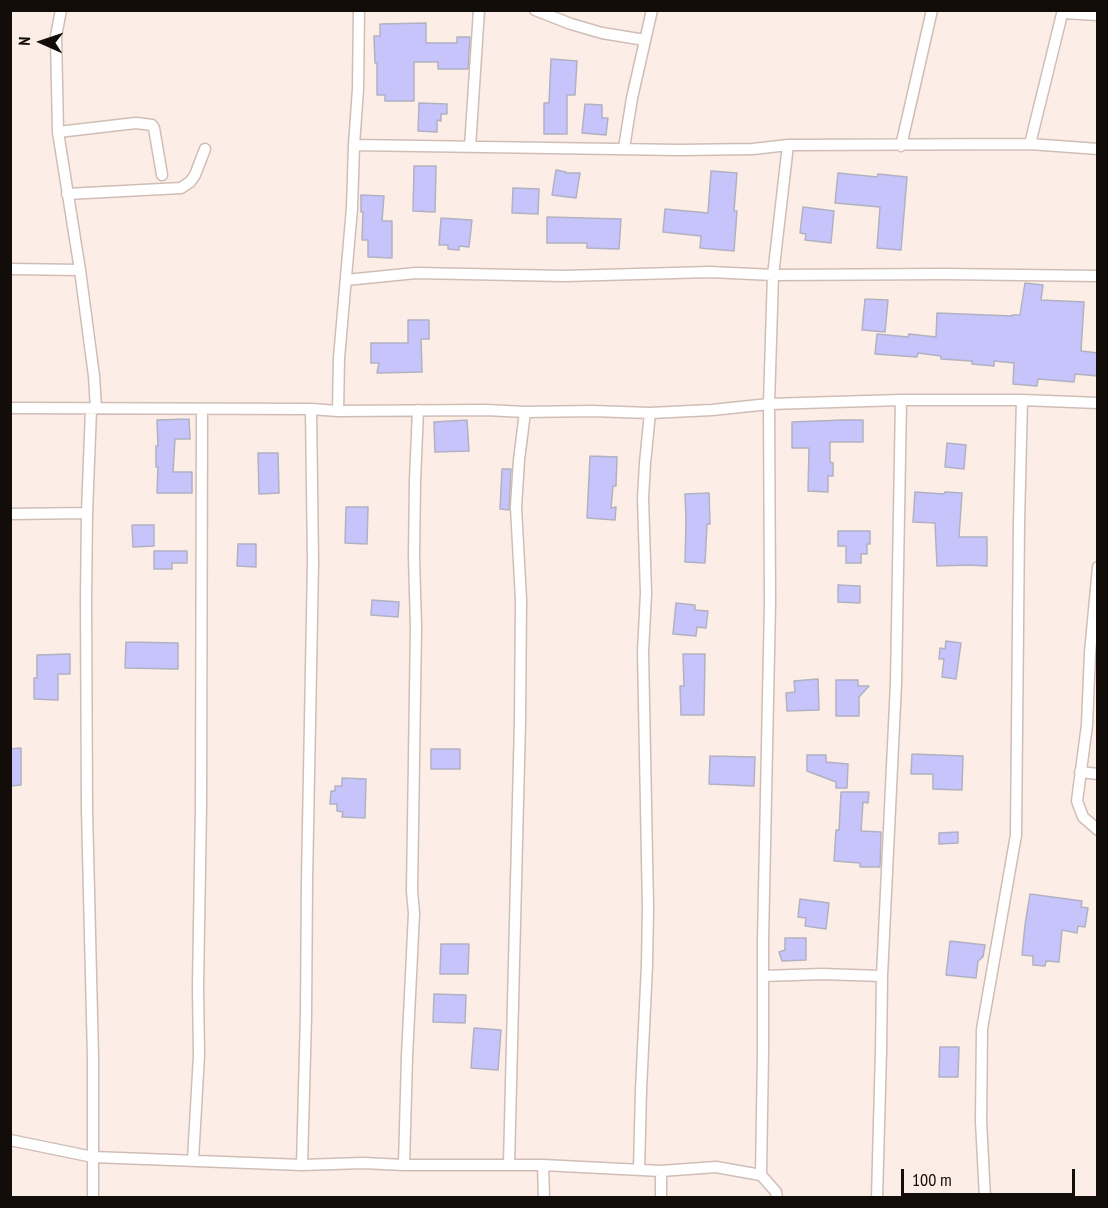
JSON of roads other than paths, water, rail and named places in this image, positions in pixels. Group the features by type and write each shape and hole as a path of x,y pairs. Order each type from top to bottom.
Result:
{"street":[{"path":"61,10 56,36 58,132 80,270 96,409"},
{"path":"338,411 339,358 352,208 359,10"},
{"path":"470,147 479,10"},
{"path":"535,10 602,33 645,40"},
{"path":"624,148 632,98 652,10"},
{"path":"901,146 932,10"},
{"path":"1030,144 1063,12 1098,15"},
{"path":"58,132 136,123 152,125 162,175"},
{"path":"354,145 679,150 753,149 788,145 1030,144 1098,149"},
{"path":"761,1175 770,603 769,404 773,275 788,145"},
{"path":"67,194 181,188 195,176 205,149"},
{"path":"10,269 80,270"},
{"path":"346,280 416,273 565,276 710,272 773,275 1098,276"},
{"path":"10,408 650,413 769,404 901,400 1022,400 1098,404"},
{"path":"877,1197 882,975 896,683 901,400"},
{"path":"985,1197 981,1121 982,1029 1016,835 1022,400"},
{"path":"93,1197 93,1058 87,810 87,513 91,409 96,409"},
{"path":"302,1165 313,563 311,409"},
{"path":"192,1160 199,1055 202,410"},
{"path":"404,1165 414,913 412,891 416,627 414,557 418,411"},
{"path":"509,1164 520,722 521,600 516,507 525,412"},
{"path":"639,1170 648,908 643,652 646,593 643,498 650,413"},
{"path":"10,514 87,513"},
{"path":"1098,567 1094,653 1077,801 1083,817 1098,830"},
{"path":"1080,772 1098,774"},
{"path":"763,976 882,975"},
{"path":"10,1140 93,1157 302,1165 363,1162 404,1165 509,1164 661,1172 716,1167 761,1175 776,1192 777,1197"},
{"path":"543,1165 544,1197"},
{"path":"661,1172 662,1197"}]}
